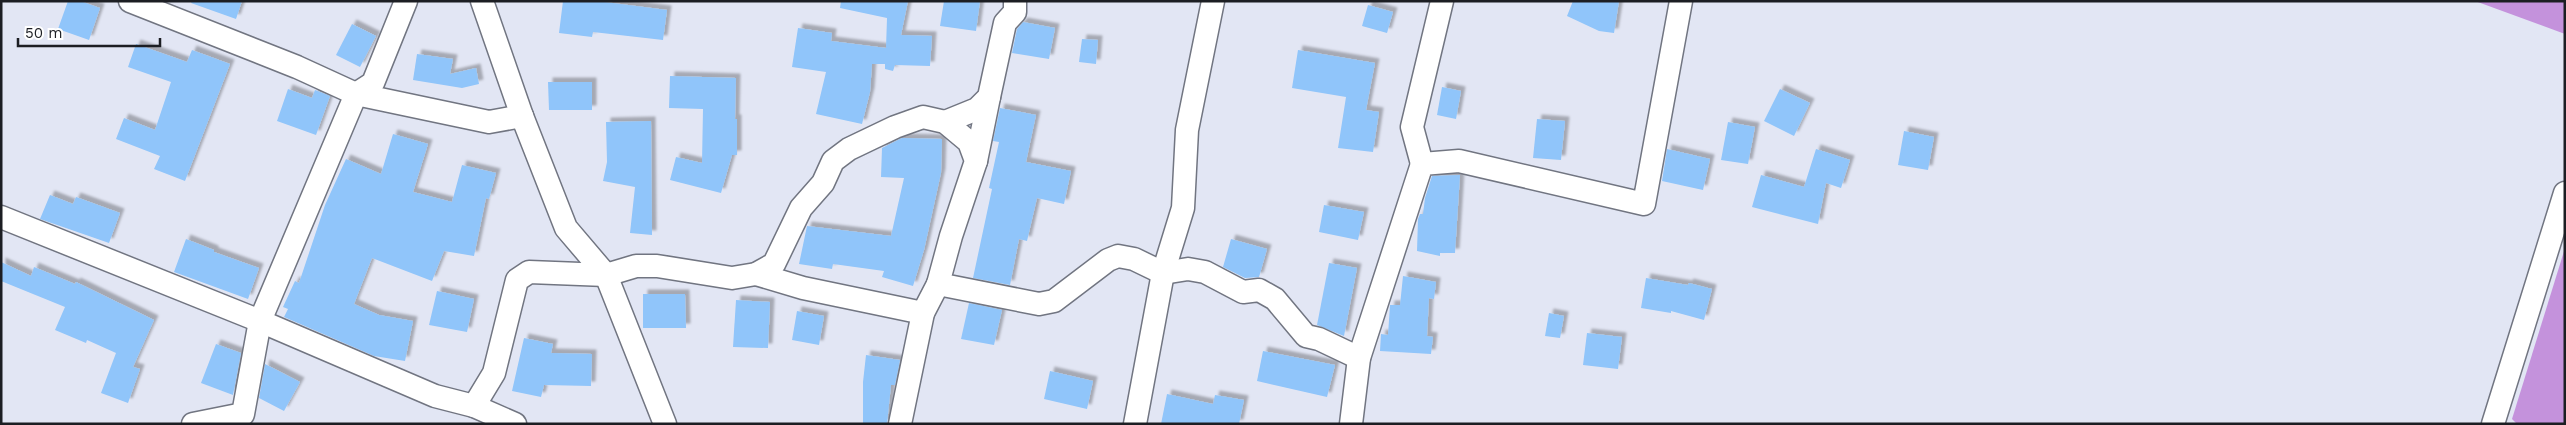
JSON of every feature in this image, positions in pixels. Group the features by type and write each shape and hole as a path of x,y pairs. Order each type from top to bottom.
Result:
{"street":[{"path":"130,1 297,68 356,94 489,122 522,116"},
{"path":"192,424 243,414 260,321 356,94 373,82 406,1"},
{"path":"482,1 522,116 566,228 606,275 665,424"},
{"path":"900,424 922,313 938,284 951,236 976,161 1005,23 1015,12 1016,1"},
{"path":"1135,424 1163,273 1183,208 1187,130 1213,1"},
{"path":"1351,424 1359,358 1422,164 1412,127 1442,1"},
{"path":"1422,164 1459,161 1644,204 1681,1"},
{"path":"945,122 977,109 989,97"},
{"path":"474,406 494,373 517,280 529,272 606,275 636,266 657,266 732,278 756,274 774,264 801,208 823,183 833,161 849,149 895,127 923,117 945,122 969,142 976,161"},
{"path":"2493,424 2565,193"},
{"path":"1,217 260,321 435,396 474,406 515,424"},
{"path":"938,284 1039,304 1054,301 1108,260 1118,256 1134,259 1163,273 1188,269 1205,272 1243,292 1259,290 1275,299 1306,336 1319,339 1359,358"},
{"path":"756,274 803,288 922,313"}],"shaded area":[{"path":"2475,1 2565,1 2565,34"},
{"path":"2565,248 2565,424 2517,424 2512,419"}],"building":[{"path":"68,1 80,1 100,8 89,40 58,29"},
{"path":"192,1 242,1 236,19 191,3"},
{"path":"563,1 597,1 667,10 663,40 593,32 592,37 559,33"},
{"path":"841,1 908,1 901,35 932,36 930,66 895,65 893,71 885,69 885,64 872,64 870,92 862,124 816,114 826,72 792,67 798,28 832,33 831,41 886,48 887,18 840,8"},
{"path":"944,1 980,1 976,31 940,26"},
{"path":"1573,1 1619,1 1614,33 1599,31 1567,16"},
{"path":"1368,5 1393,12 1387,33 1362,26"},
{"path":"1023,22 1055,28 1049,59 1012,53 1017,29"},
{"path":"352,24 376,36 360,67 336,55"},
{"path":"1082,39 1098,40 1096,64 1079,62"},
{"path":"136,44 187,62 192,50 230,64 185,181 154,169 160,156 116,139 124,118 155,130 171,82 128,67"},
{"path":"1298,50 1375,63 1366,110 1379,112 1373,152 1338,148 1346,97 1292,88"},
{"path":"417,54 453,59 450,74 476,68 479,84 462,88 413,80"},
{"path":"670,76 736,78 735,119 737,119 737,155 732,155 721,193 670,180 676,157 702,163 703,109 669,108"},
{"path":"548,82 592,82 592,110 549,110"},
{"path":"1442,87 1461,91 1456,119 1437,115"},
{"path":"288,89 312,98 315,90 330,96 316,135 277,121"},
{"path":"1780,89 1810,103 1794,136 1764,121"},
{"path":"1000,108 1036,115 1026,162 1071,171 1064,204 1037,198 1027,241 1019,239 1010,285 973,278 992,189 989,188 999,142 993,141"},
{"path":"1537,119 1565,121 1561,160 1533,158"},
{"path":"651,121 652,235 630,233 635,187 603,181 607,162 606,122"},
{"path":"1728,122 1755,127 1748,164 1721,160"},
{"path":"1904,131 1934,137 1928,170 1898,165"},
{"path":"393,134 428,144 413,192 452,202 462,165 496,173 489,199 486,198 474,256 444,251 432,281 372,258 354,304 379,315 413,321 405,361 374,356 284,317 288,309 283,307 295,281 299,283 325,205 346,159 381,174"},
{"path":"902,138 942,139 941,173 924,250 913,286 882,277 884,271 833,264 832,269 799,264 807,226 891,236 904,178 881,177 882,148"},
{"path":"1667,149 1710,159 1703,190 1662,181"},
{"path":"1816,149 1850,160 1841,188 1826,183 1818,224 1752,207 1761,175 1804,187"},
{"path":"1460,175 1455,253 1440,253 1440,256 1417,251 1418,219 1420,214 1423,214 1425,198 1432,176"},
{"path":"50,195 73,204 76,197 120,213 109,243 40,219"},
{"path":"1324,205 1364,212 1358,240 1319,232"},
{"path":"186,239 214,250 214,252 259,268 248,299 174,272"},
{"path":"1231,239 1267,249 1259,277 1245,278 1223,267"},
{"path":"1,262 31,276 34,267 75,284 76,282 154,320 133,367 140,369 128,403 101,393 116,353 87,340 86,343 55,330 65,307 1,281"},
{"path":"1329,263 1357,268 1344,336 1317,325"},
{"path":"1403,276 1436,282 1434,299 1429,298 1427,336 1433,337 1431,354 1380,351 1381,334 1388,335 1390,305 1400,305"},
{"path":"1646,278 1688,285 1689,283 1712,289 1704,320 1671,311 1671,313 1641,308"},
{"path":"437,291 474,299 467,332 429,325"},
{"path":"643,294 685,294 686,328 643,328"},
{"path":"736,300 770,302 768,348 733,347"},
{"path":"969,303 1002,310 994,345 961,339"},
{"path":"797,311 824,316 819,345 792,340"},
{"path":"1549,313 1564,316 1560,338 1545,336"},
{"path":"1587,333 1622,337 1618,369 1583,365"},
{"path":"524,338 553,344 551,353 592,354 591,386 544,385 541,397 512,391"},
{"path":"216,344 241,353 233,395 201,383"},
{"path":"1263,351 1335,365 1327,397 1257,381"},
{"path":"866,355 900,360 895,385 891,385 887,424 863,424 863,382"},
{"path":"265,364 300,382 284,411 259,398"},
{"path":"1050,371 1093,381 1087,409 1044,399"},
{"path":"1167,394 1213,404 1215,395 1244,400 1239,424 1161,424"}]}
